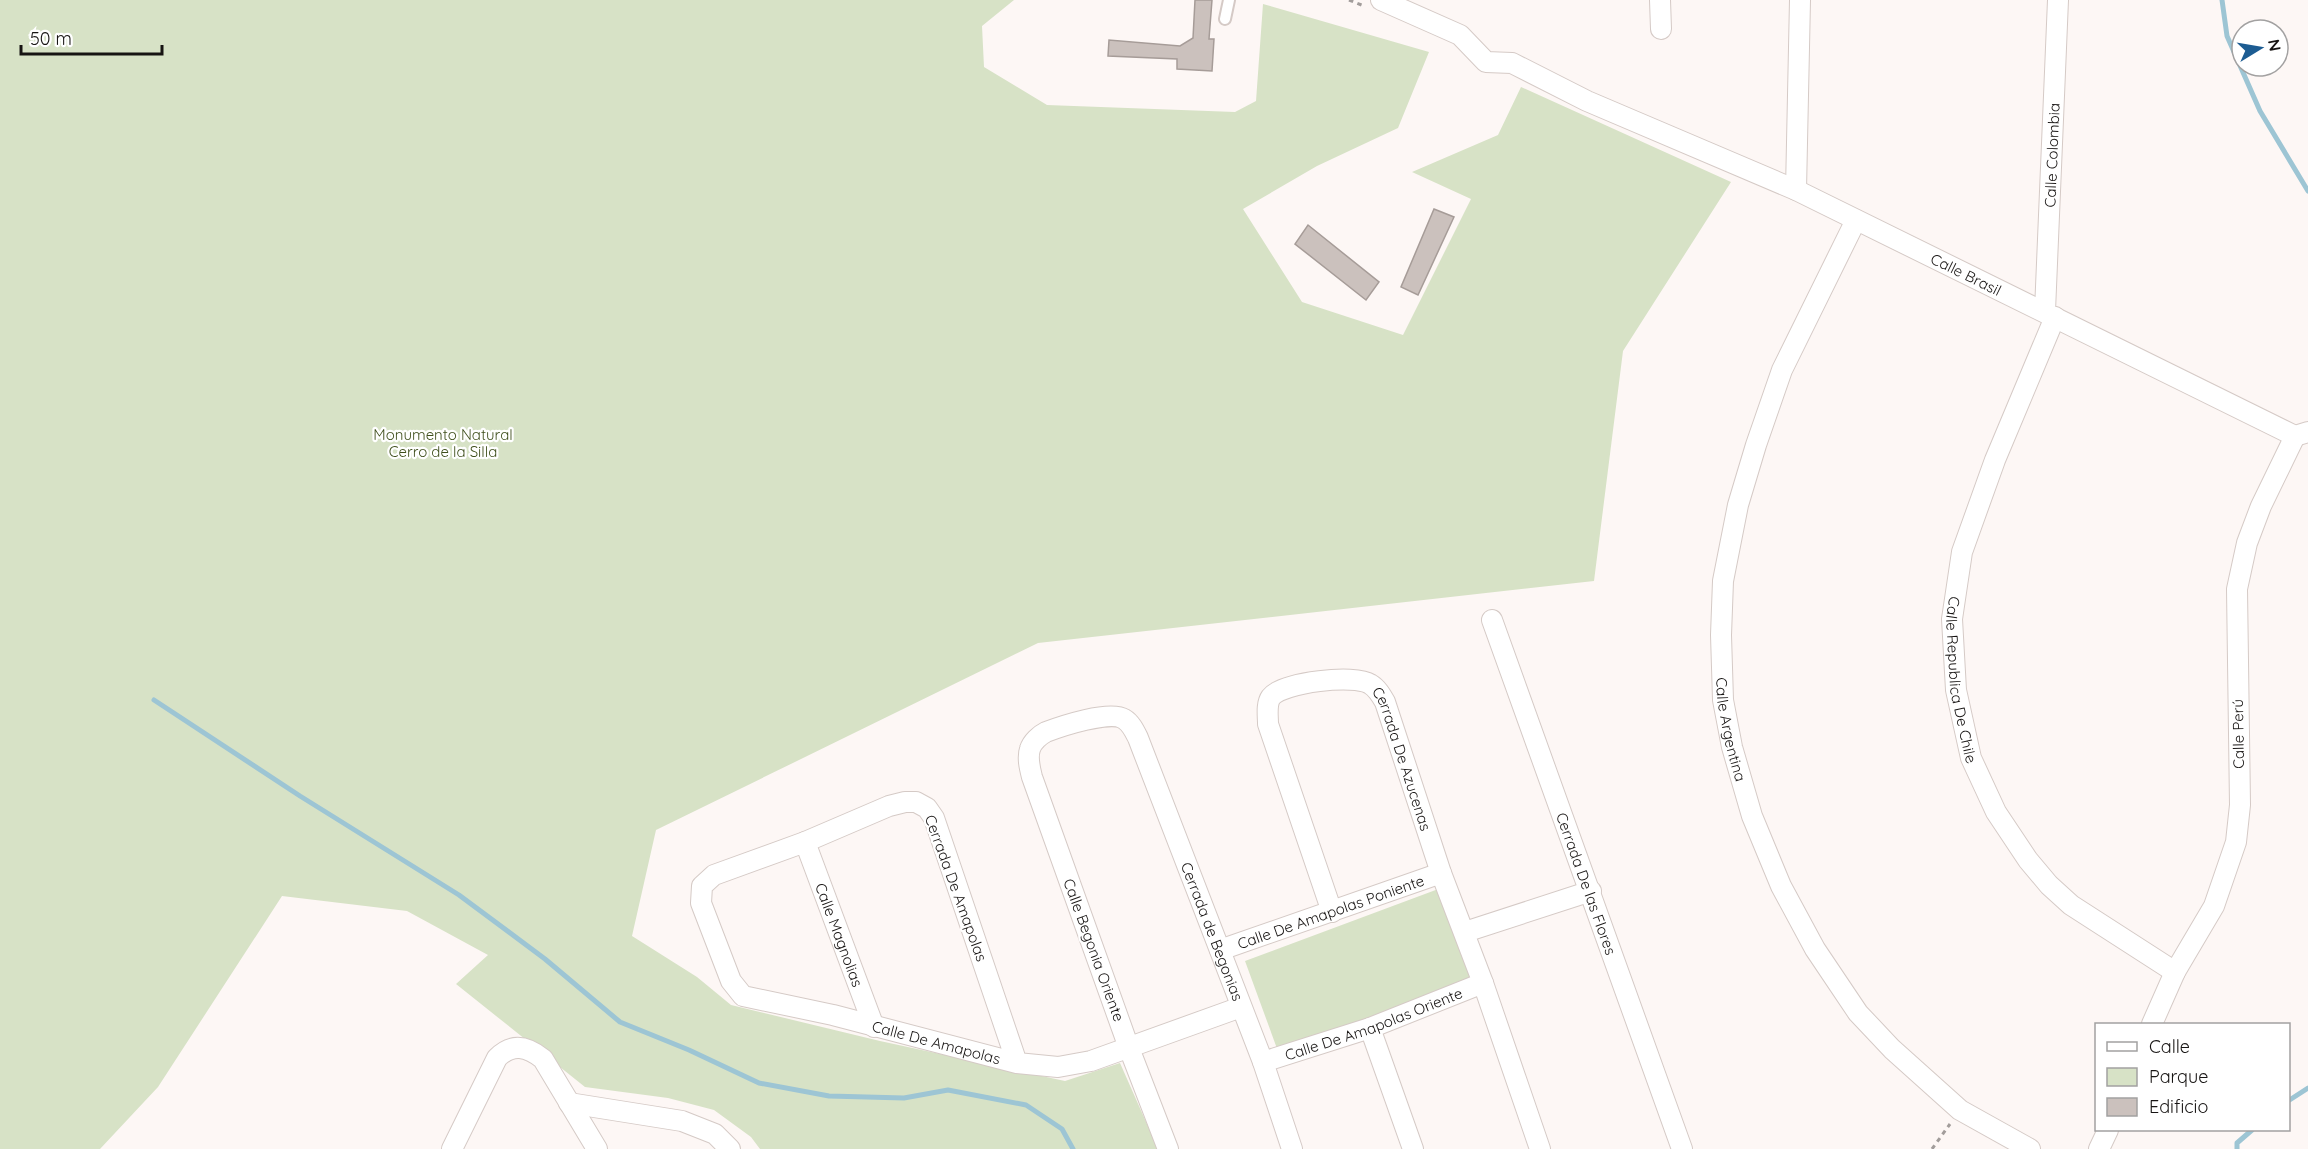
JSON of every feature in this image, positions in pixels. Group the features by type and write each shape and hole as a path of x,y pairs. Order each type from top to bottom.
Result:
{"street":[{"name":"Calle Brasil","path":"1381,0 1460,35 1486,62 1512,63 1587,101 1796,190 2302,434"},
{"path":"1660,0 1661,29"},
{"path":"1796,190 1800,0"},
{"name":"Calle Colombia","path":"2050,314 2058,0"},
{"name":"Calle Argentina","path":"1856,220 1782,370 1738,505 1723,581 1721,636 1723,699 1732,747 1752,816 1780,886 1815,949 1858,1012 1885,1042 1960,1110 2030,1149"},
{"name":"Calle Republica De Chile","path":"2050,314 1962,552 1952,619 1956,690 1971,758 1996,812 2028,860 2049,885 2071,905 2175,972"},
{"name":"Calle Perú","path":"2152,1023 2175,972 2214,906 2236,842 2240,805 2237,589 2247,543 2261,506 2302,434"},
{"name":"Cerrada De las Flores","path":"1492,620 1682,1149"},
{"name":"Cerrada De Azucenas","path":"1332,912 1268,724 1267,710 1270,698 1280,690 1291,686 1344,679 1358,680 1370,683 1385,702 1441,873 1484,983 1540,1149"},
{"name":"Calle Begonia Oriente","path":"1124,719 1113,716 1100,717 1045,733 1035,741 1030,749 1029,762 1032,777 1129,1048 1168,1149"},
{"name":"Cerrada de Begonias","path":"1124,719 1138,738 1263,1062 1292,1149"},
{"name":"Cerrada De Amapolas","path":"702,886 714,875 805,842 889,806 916,802 927,808 934,818 1017,1063"},
{"name":"Calle Magnolias","path":"805,842 874,1027"},
{"name":"Calle De Amapolas Poniente","path":"1220,950 1441,873"},
{"name":"Calle De Amapolas","path":"702,886 701,903 731,981 743,996 833,1015 1017,1063 1058,1067 1091,1060 1241,1007"},
{"path":"1465,932 1591,891"},
{"name":"Calle De Amapolas Oriente","path":"1263,1062 1370,1028 1484,983"},
{"path":"1370,1028 1413,1149"},
{"path":"455,1147 496,1058 506,1049 519,1047 533,1050 543,1059 597,1149"},
{"path":"569,1103 682,1121 715,1134 730,1149"},
{"path":"2099,1149 2108,1131"}],"lane":[{"path":"1225,19 1229,0"}],"path":[{"path":"1932,1149 1960,1110"}],"green space":[{"name":"Monumento Natural Cerro de la Silla","path":"0,0 1014,0 982,26 984,67 1047,105 1235,112 1256,101 1263,4 1429,52 1398,128 1317,166 1243,209 1302,302 1403,335 1471,199 1412,172 1498,135 1521,87 1731,182 1623,351 1594,581 1038,643 656,830 632,936 697,977 731,1005 880,1041 1065,1081 1120,1063 1158,1149 760,1149 751,1137 714,1110 668,1098 585,1087 456,984 488,955 407,911 282,896 158,1087 100,1149 0,1149"},
{"path":"1441,888 1475,981 1279,1054 1245,961"}],"building":[{"path":"1195,0 1212,0 1209,39 1214,39 1212,71 1177,69 1177,59 1108,56 1109,40 1180,46 1193,38"},
{"path":"1434,209 1454,217 1418,295 1401,287"},
{"path":"1308,225 1379,282 1366,300 1295,244"}],"waterway":[{"path":"2222,0 2227,36 2260,111 2308,191"},
{"path":"154,700 300,796 459,895 545,959 620,1022 689,1050 759,1083 829,1096 904,1098 948,1090 1026,1105 1062,1129 1073,1149"},
{"path":"2290,1100 2308,1088"},
{"path":"2237,1149 2237,1143 2251,1131"}]}
